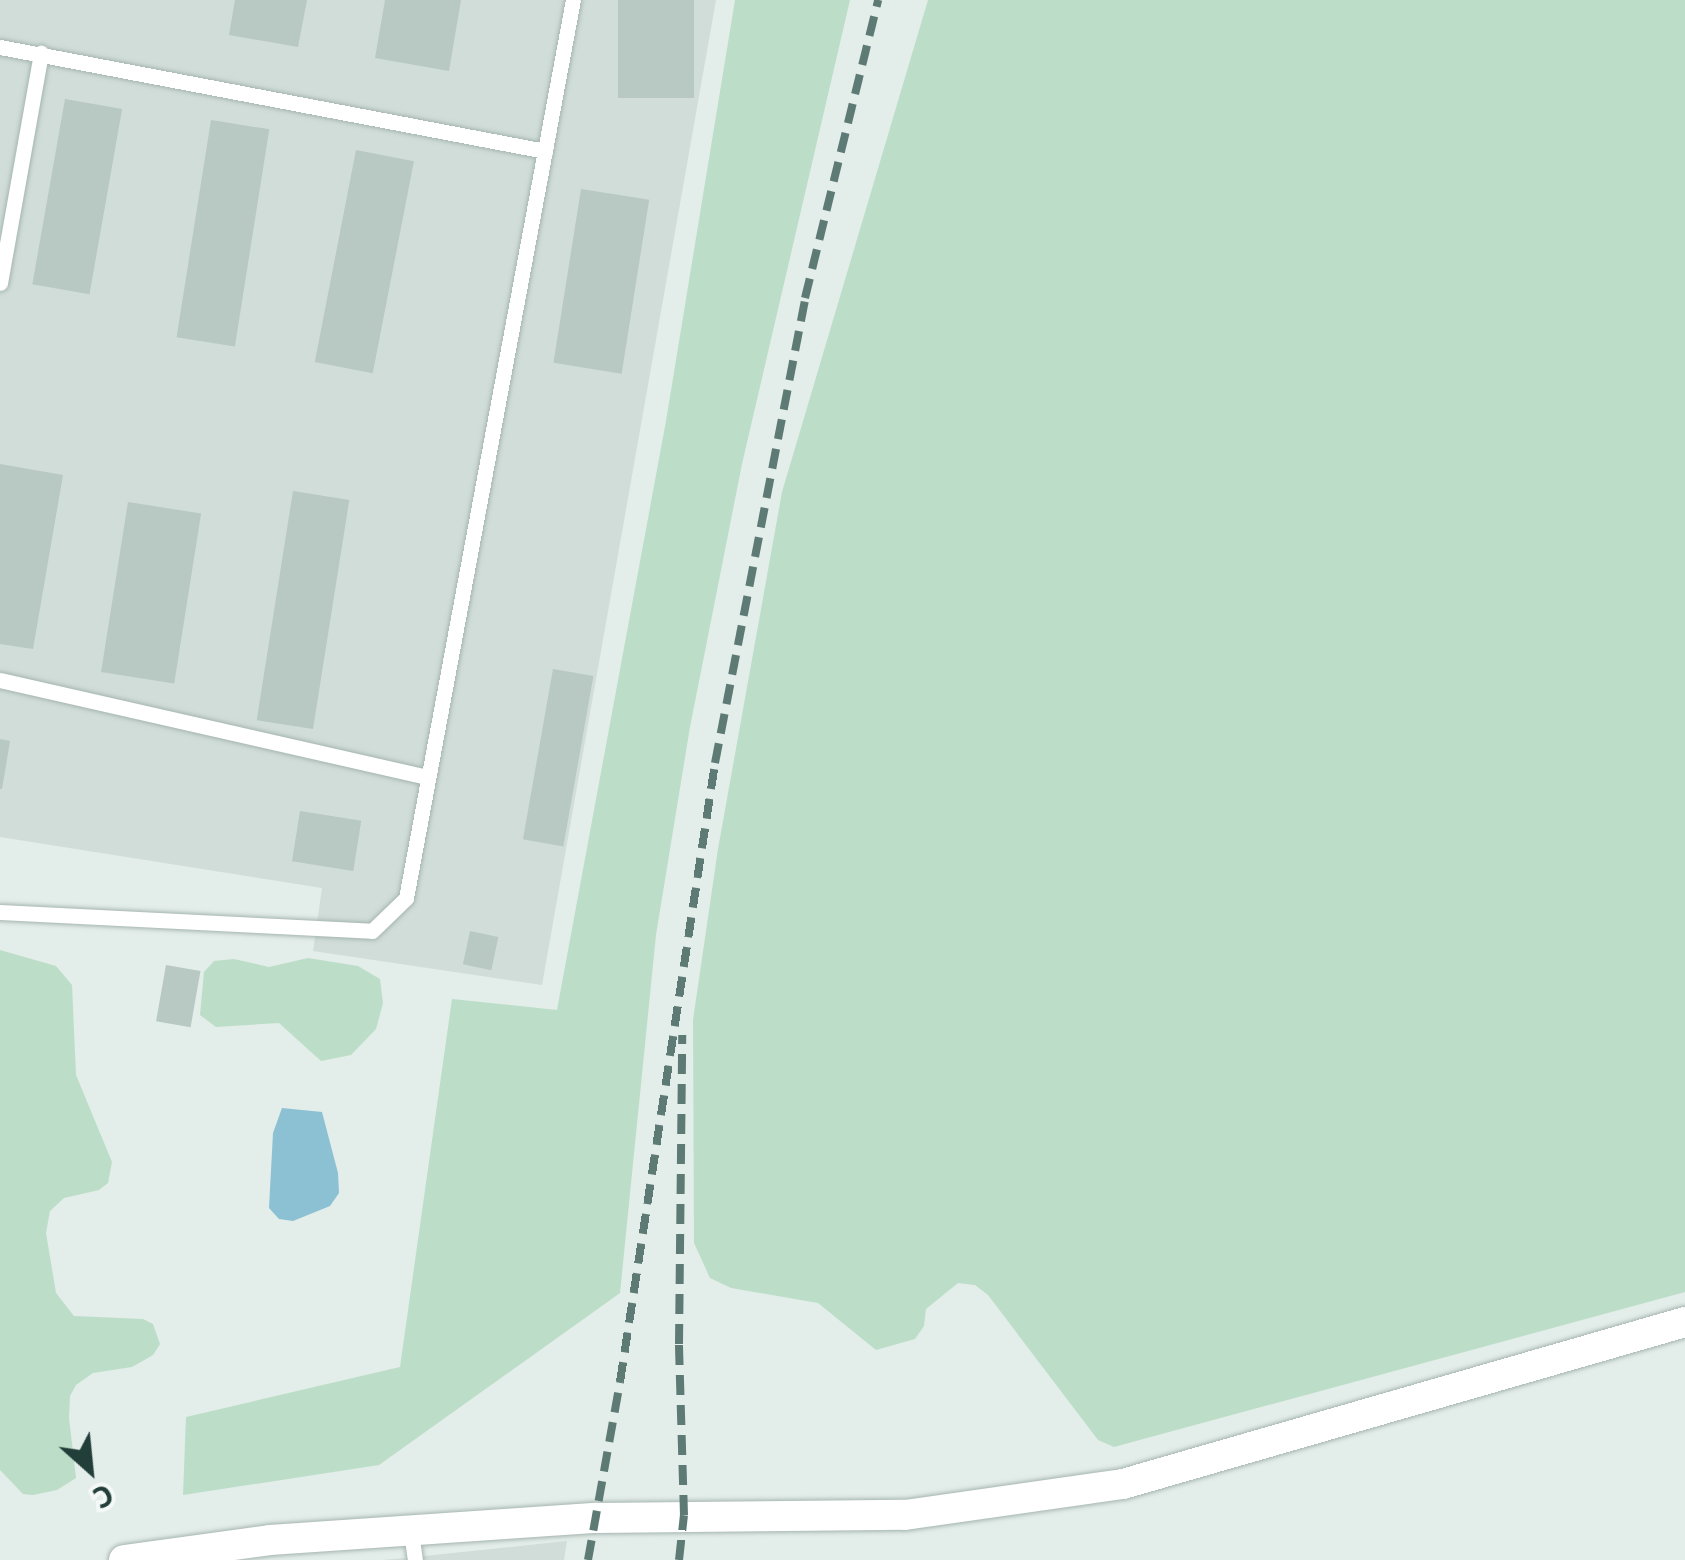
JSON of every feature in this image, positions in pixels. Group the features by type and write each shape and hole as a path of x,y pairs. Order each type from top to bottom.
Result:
{"street":[{"path":"124,1560 270,1540 413,1546 596,1518 904,1515 1123,1484 1685,1322"}],"lane":[{"path":"0,912 372,931 406,898 573,0"},
{"path":"0,48 545,151"},
{"path":"0,283 41,53"},
{"path":"0,680 428,778"}],"shaded area":[{"path":"0,0 716,0 542,985 313,951 322,888 0,837"},
{"path":"567,1541 564,1560 383,1560 415,1557"}],"green space":[{"path":"735,0 850,0 742,464 690,727 656,935 620,1293 379,1465 183,1495 186,1417 400,1367 452,999 557,1010 666,421"},
{"path":"928,0 1685,0 1685,1292 1114,1447 1098,1440 988,1295 975,1285 958,1283 926,1309 924,1326 915,1339 876,1350 818,1303 731,1288 710,1278 694,1243 693,1020 718,849 782,492"},
{"path":"0,950 56,966 72,985 76,1075 112,1162 108,1183 99,1190 64,1198 50,1211 46,1233 56,1293 74,1316 143,1319 153,1324 160,1344 153,1355 132,1367 93,1373 76,1385 70,1396 69,1418 76,1478 57,1490 33,1495 23,1494 0,1470"},
{"path":"308,958 358,966 380,979 383,1003 376,1029 351,1055 321,1061 279,1023 216,1027 200,1015 204,972 214,961 234,959 269,967"}],"water":[{"path":"282,1108 322,1112 338,1173 339,1193 330,1206 293,1221 279,1219 269,1208 273,1133"}],"building":[{"path":"235,0 307,0 298,47 229,35"},
{"path":"385,0 461,0 449,71 375,58"},
{"path":"618,0 694,0 694,98 618,98"},
{"path":"65,99 122,109 89,294 32,284"},
{"path":"211,120 269,129 235,347 177,337"},
{"path":"356,150 414,161 373,373 315,362"},
{"path":"581,189 649,200 622,374 553,363"},
{"path":"0,464 63,475 33,649 0,644"},
{"path":"293,491 349,500 313,729 257,720"},
{"path":"128,502 201,514 174,683 101,672"},
{"path":"553,669 593,676 563,846 523,839"},
{"path":"0,739 10,741 2,789 0,789"},
{"path":"300,811 361,821 353,871 292,861"},
{"path":"470,931 498,937 491,970 463,964"},
{"path":"166,965 200,971 191,1027 156,1021"}],"railway":[{"path":"588,1560 620,1382 715,763 805,298 878,0"},
{"path":"679,1560 684,1515 679,1344 682,1035"}]}
